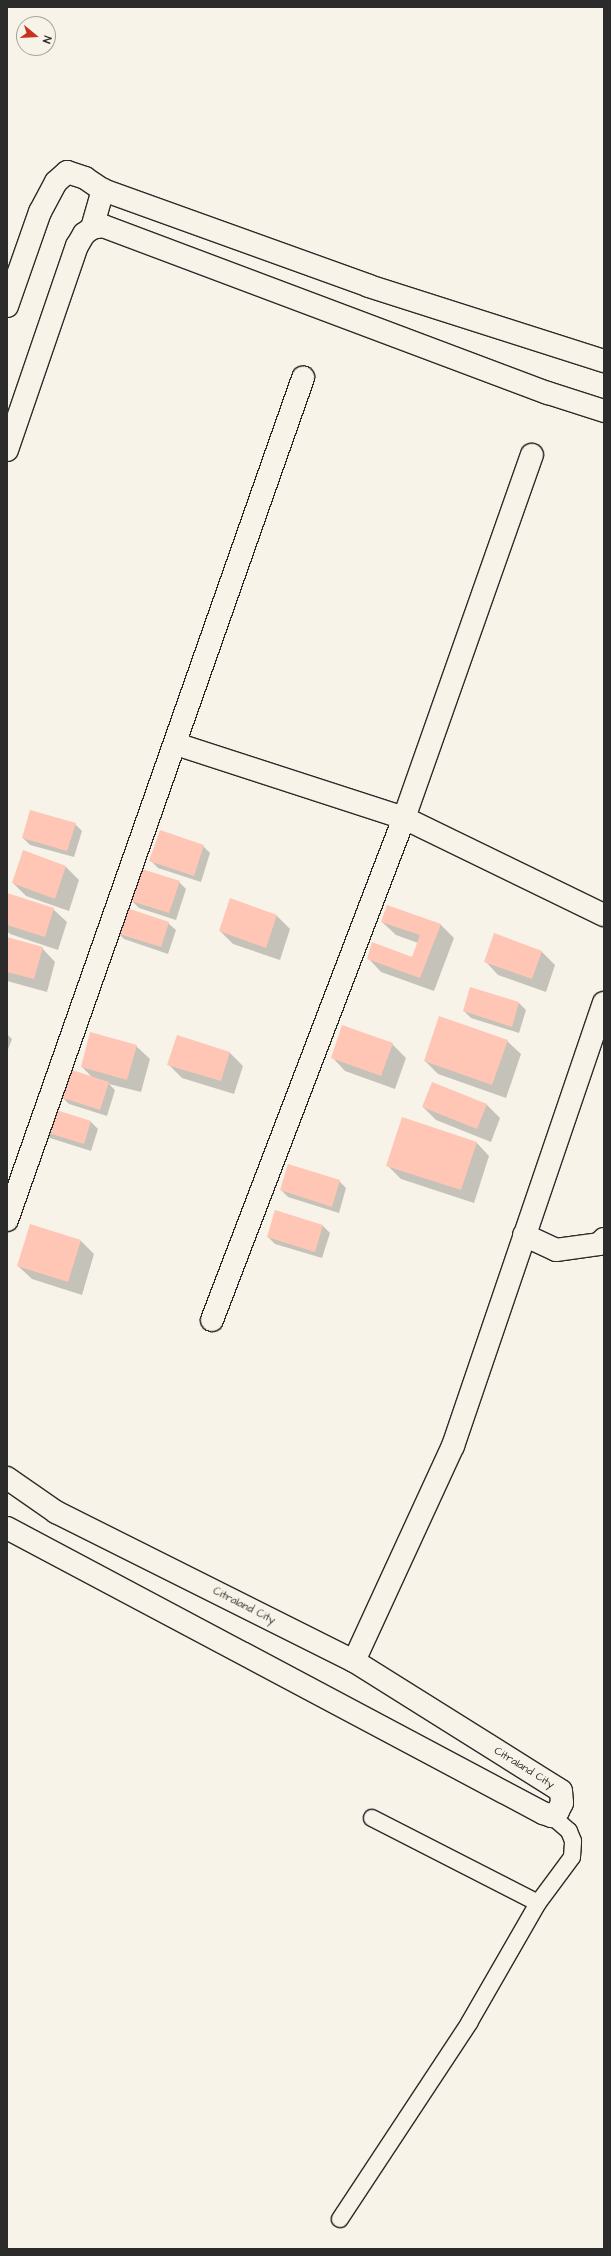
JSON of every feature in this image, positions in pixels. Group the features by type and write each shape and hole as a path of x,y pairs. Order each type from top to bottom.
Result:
{"street":[{"path":"7,306 40,212 56,182 67,172 85,178 103,190 369,286 604,361"},
{"path":"92,228 103,190"},
{"path":"7,450 77,246 84,234 92,228 103,226 548,393 604,411"},
{"path":"7,1220 176,744 303,378"},
{"path":"212,1320 404,818 532,455"},
{"path":"176,744 404,818 604,915"},
{"path":"354,1661 453,1446 604,1003"},
{"path":"524,1235 556,1250 599,1244 604,1239"},
{"name":"Citraland City","path":"7,1478 56,1512 354,1661 562,1791 562,1803 558,1811 552,1816"},
{"path":"7,1528 543,1813 552,1816"}],"lane":[{"path":"340,2219 469,2023 538,1903 572,1857 573,1841 569,1831 552,1816"},
{"path":"372,1818 538,1903"}],"building":[{"path":"30,810 76,823 67,851 22,838"},
{"path":"160,830 204,845 194,876 149,861"},
{"path":"23,850 66,866 55,899 12,883"},
{"path":"142,869 180,881 169,913 131,901"},
{"path":"7,893 54,908 45,937 7,925"},
{"path":"230,898 277,915 266,948 219,931"},
{"path":"387,905 441,924 420,978 367,959 372,942 412,957 420,935 381,922"},
{"path":"124,907 169,922 161,947 116,933"},
{"path":"494,933 542,951 532,979 484,962"},
{"path":"7,937 43,947 34,979 7,972"},
{"path":"470,987 519,1002 512,1027 463,1011"},
{"path":"439,1016 508,1040 492,1085 424,1061"},
{"path":"342,1025 393,1043 381,1076 331,1058"},
{"path":"90,1032 137,1045 127,1080 81,1067"},
{"path":"177,1035 230,1052 221,1081 167,1065"},
{"path":"69,1069 109,1082 100,1110 60,1097"},
{"path":"432,1082 487,1104 477,1129 422,1107"},
{"path":"50,1108 91,1121 84,1144 42,1131"},
{"path":"402,1117 477,1142 461,1190 386,1166"},
{"path":"288,1164 340,1180 332,1207 280,1190"},
{"path":"275,1210 323,1225 315,1252 267,1237"},
{"path":"30,1224 81,1240 68,1282 17,1266"}]}
